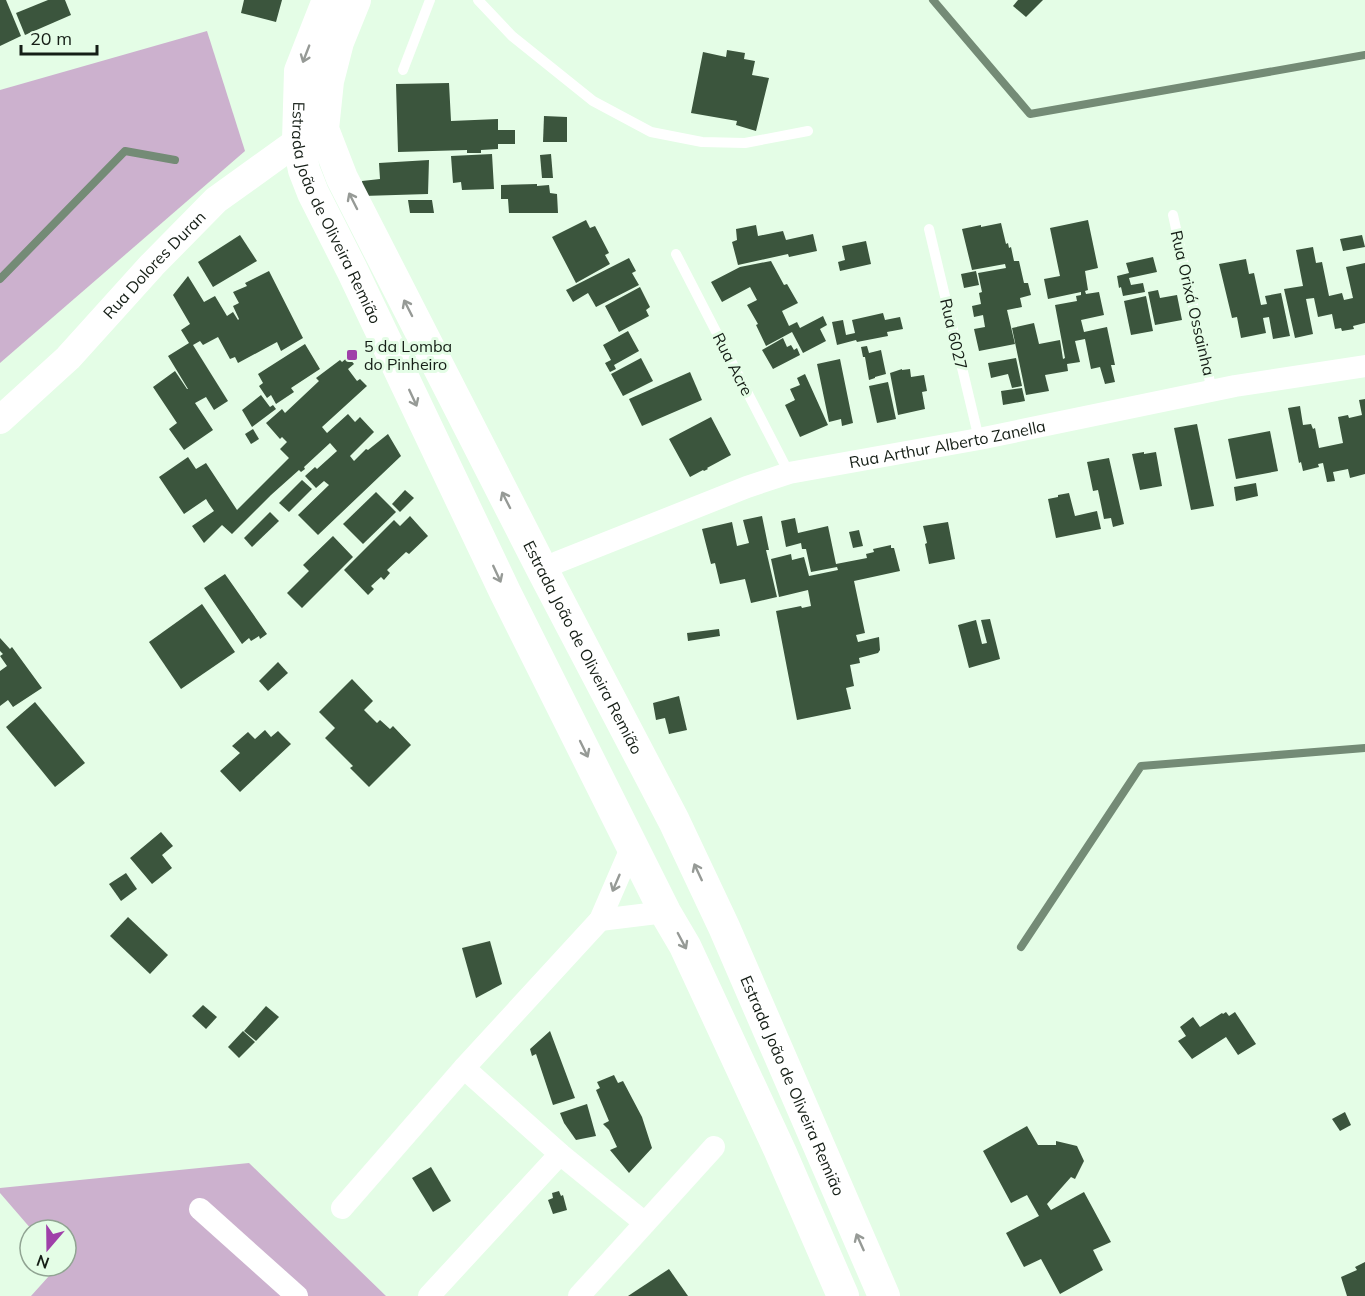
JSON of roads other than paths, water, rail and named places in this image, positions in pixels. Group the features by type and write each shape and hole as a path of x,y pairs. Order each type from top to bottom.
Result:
{"main road":[{"name":"Estrada João de Oliveira Remião","path":"328,0 300,71 311,135 342,178 674,821 724,927 884,1296"},
{"name":"Estrada João de Oliveira Remião","path":"355,0 338,42 311,135 304,170 313,193 506,592 665,912 685,946 843,1296"},
{"path":"632,846 645,826 653,821 674,821"}],"street":[{"name":"Rua Dolores Duran","path":"0,420 68,358 152,265 216,200 311,135"},
{"name":"Rua Arthur Alberto Zanella","path":"543,571 558,562 747,487 789,473 979,439 1212,391 1365,366"},
{"path":"342,1208 464,1068 600,920 632,846"},
{"path":"600,920 665,912"},
{"path":"464,1068 560,1154 645,1223"},
{"path":"579,1296 714,1147"},
{"path":"429,1296 560,1154"},
{"path":"200,1209 297,1296"}],"lane":[{"path":"403,70 430,0"},
{"path":"478,0 512,36 593,101 651,132 702,142 745,143 808,131"},
{"name":"Rua Orixá Ossainha","path":"1173,215 1212,391"},
{"name":"Rua 6027","path":"929,229 979,439"},
{"name":"Rua Acre","path":"676,254 789,473"}],"waterway":[{"path":"933,0 1030,114 1365,55"},
{"path":"0,279 125,151 175,160"},
{"path":"1021,947 1141,766 1365,748"}],"place":[{"name":"5 da Lomba do Pinheiro","path":"352,355"}]}
